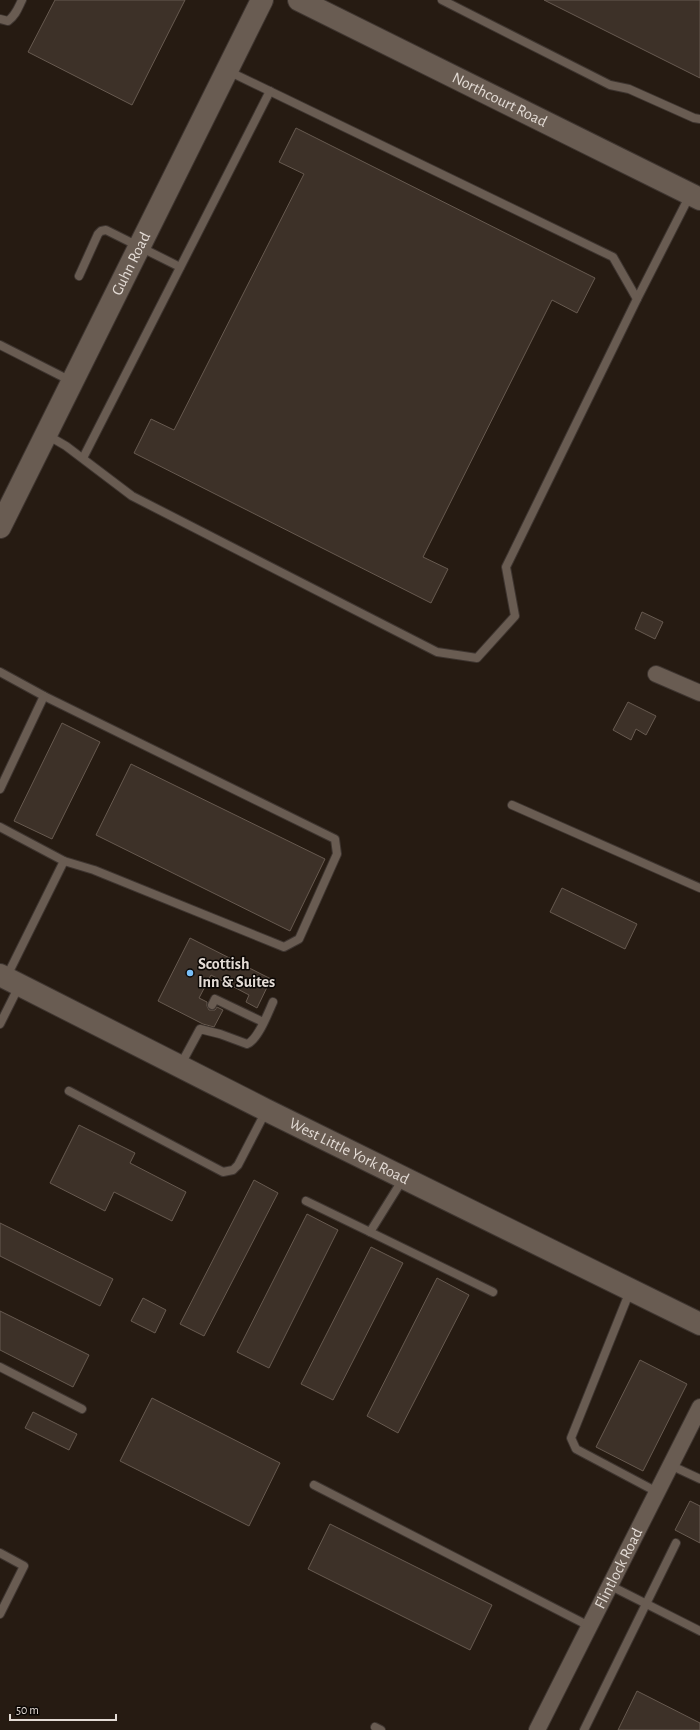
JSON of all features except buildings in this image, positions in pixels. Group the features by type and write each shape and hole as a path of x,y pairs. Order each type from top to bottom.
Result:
{"street":[{"name":"Guhn Road","path":"0,527 262,0"},
{"name":"Northcourt Road","path":"300,0 695,197"},
{"path":"656,674 700,693"},
{"name":"West Little York Road","path":"9,980 266,1110 700,1324"},
{"name":"Flintlock Road","path":"537,1730 700,1407"}],"lane":[{"path":"0,19 11,19 16,14 22,0"},
{"path":"442,0 610,85 629,90 694,118 700,119"},
{"path":"227,70 613,258 637,299"},
{"path":"83,458 270,91"},
{"path":"46,435 66,446 83,458 132,496 437,652 477,658 515,616 506,567 637,299 695,197"},
{"path":"79,276 98,234 101,231 106,230 180,267"},
{"path":"0,345 72,382"},
{"path":"0,672 44,696 335,840 337,854 299,939 284,947 94,870 64,861 0,827"},
{"path":"0,789 44,696"},
{"path":"512,805 700,888"},
{"path":"0,1024 9,980 64,861"},
{"path":"212,1005 216,999 263,1022"},
{"path":"180,1066 202,1027 247,1044 250,1043 256,1036 273,1002"},
{"path":"69,1091 223,1172 234,1170 266,1110"},
{"path":"370,1232 403,1178"},
{"path":"306,1201 493,1292"},
{"path":"631,1291 571,1438 576,1449 657,1492"},
{"path":"0,1367 82,1409"},
{"path":"670,1465 700,1479"},
{"path":"314,1485 589,1626"},
{"path":"584,1730 676,1543"},
{"path":"0,1553 24,1566 0,1614"},
{"path":"609,1586 700,1631"}],"place":[{"name":"Scottish Inn & Suites","path":"190,973"}]}
